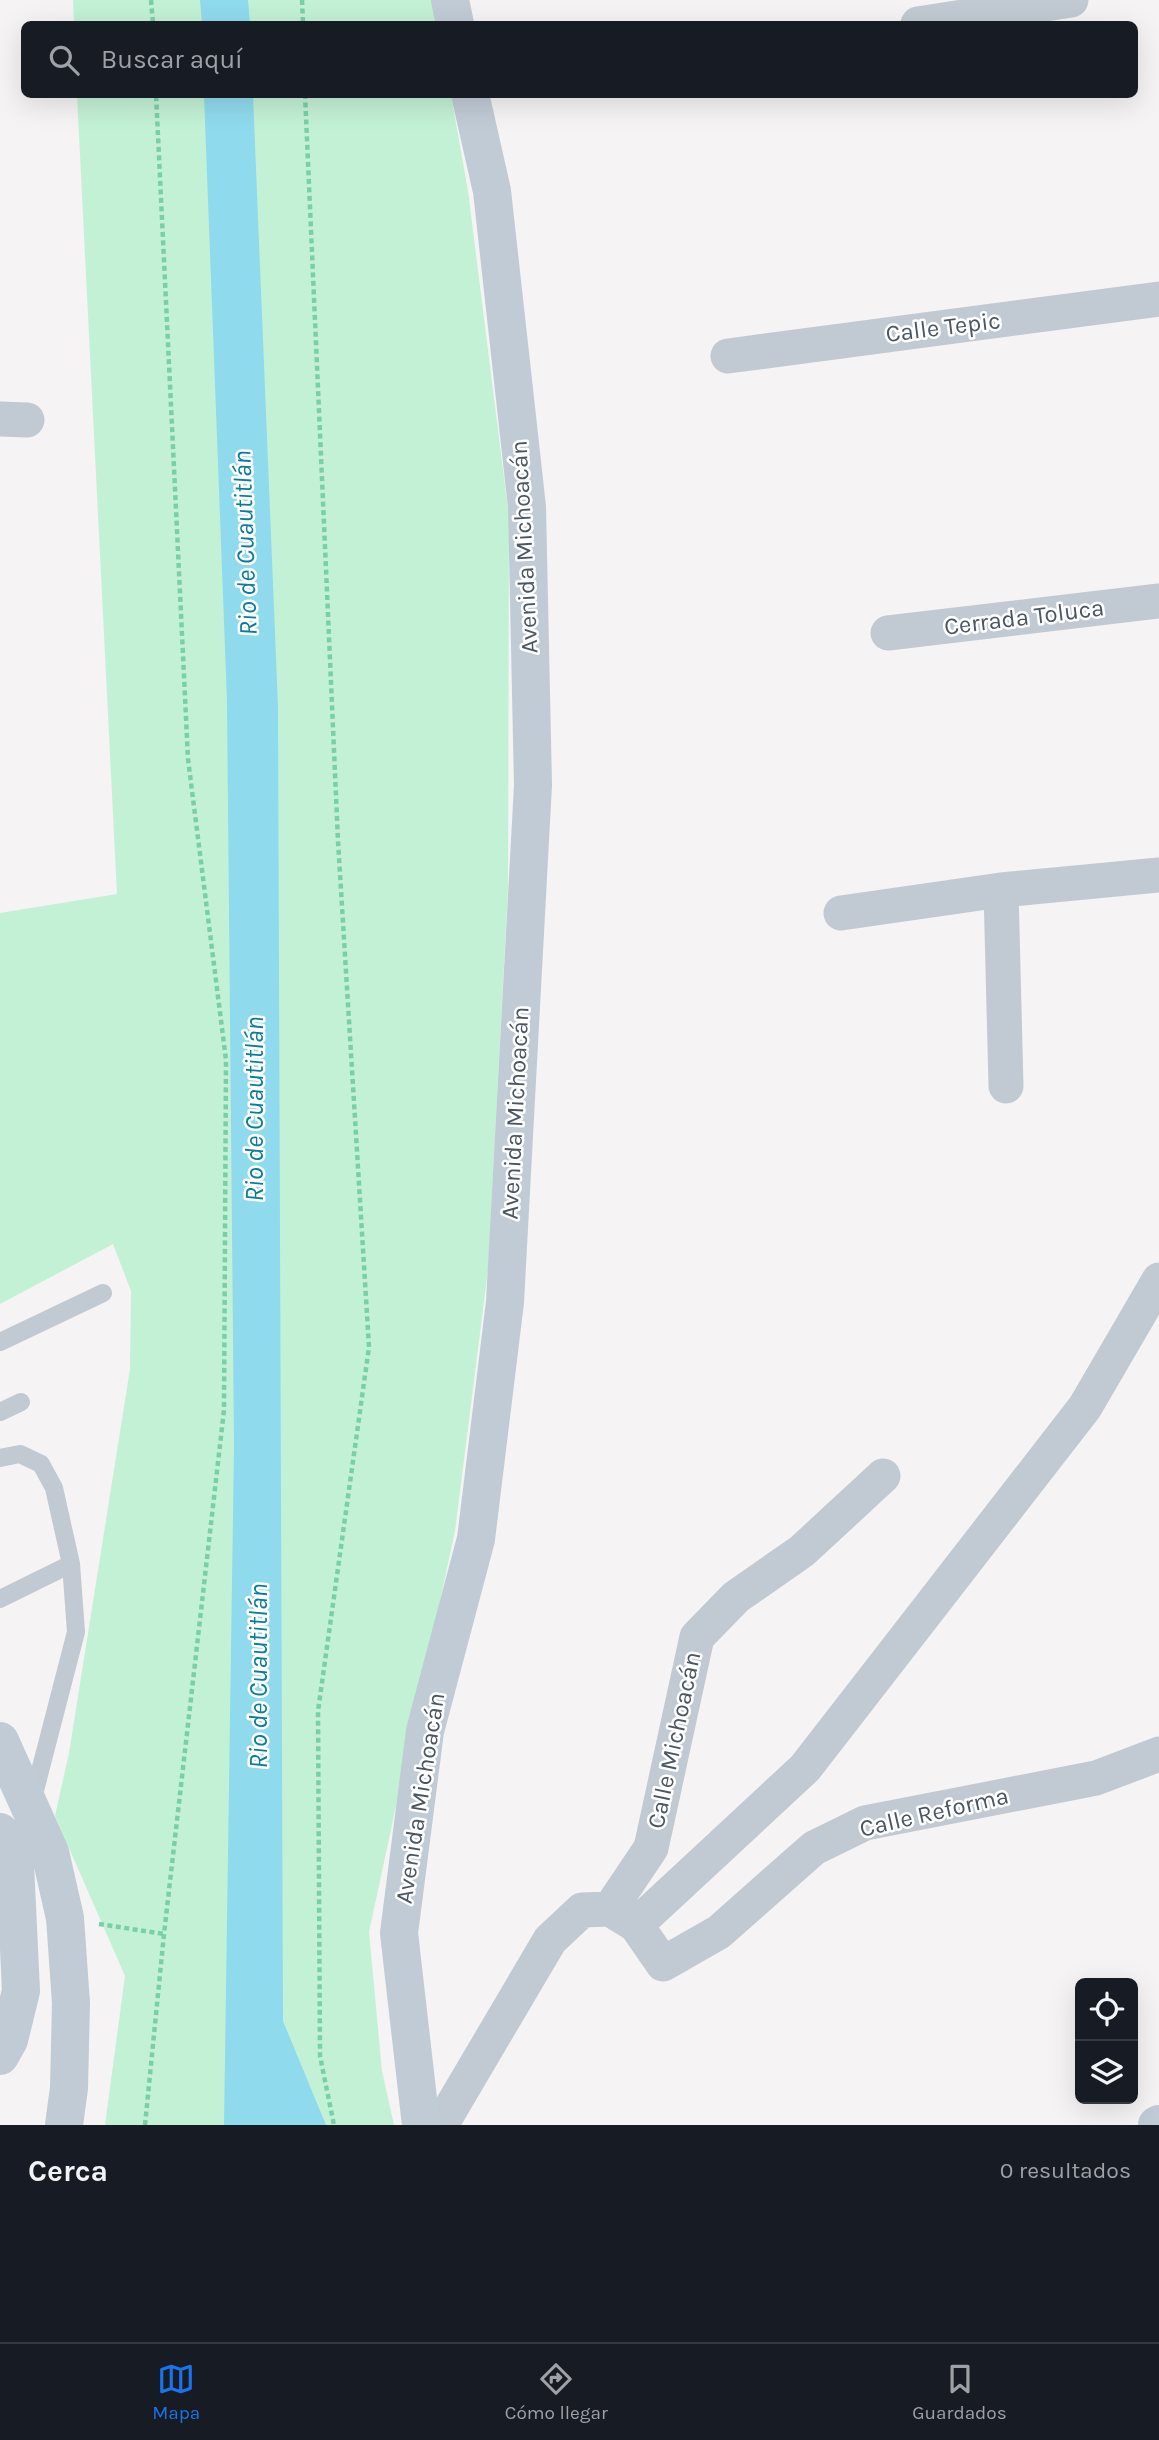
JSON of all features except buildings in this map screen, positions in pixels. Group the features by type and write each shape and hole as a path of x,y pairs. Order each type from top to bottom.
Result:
{"street":[{"path":"450,0 454,21"},
{"path":"937,21 1071,0"},
{"name":"Avenida Michoacán","path":"421,2125 399,1933 425,1731 476,1539 505,1302 533,785 527,507 492,191 471,98"},
{"name":"Calle Tepic","path":"728,356 1159,299"},
{"name":"Cerrada Toluca","path":"888,633 1159,601"},
{"path":"841,913 1001,890 1159,875"},
{"path":"1001,890 1006,1086"},
{"path":"441,2125 550,1940 582,1910 623,1917 805,1768 1085,1407 1159,1280"},
{"name":"Calle Michoacán","path":"623,1917 650,1848 697,1637 736,1597 802,1551 883,1476"},
{"path":"0,1741 50,1852 65,1918 71,2003 69,2088 64,2125"},
{"name":"Calle Reforma","path":"623,1917 663,1964 719,1932 814,1848 865,1823 1096,1778 1159,1754"},
{"path":"0,1832 15,1864 9,1928 21,1991 9,2040 0,2056"}],"lane":[{"path":"0,1342 103,1293"},
{"path":"0,1412 20,1402"},
{"path":"0,1458 20,1454 41,1464 54,1488 71,1564 76,1632 31,1808"},
{"path":"0,1599 71,1564"}],"path":[{"path":"151,0 153,21"},
{"path":"302,0 303,21"},
{"path":"145,2125 224,1410 226,1060 188,759 156,98"},
{"path":"305,98 338,841 369,1347 318,1711 320,2056 334,2125"},
{"path":"65,1918 164,1934"}],"green space":[{"path":"73,0 434,0 438,21 74,21"},
{"path":"77,98 452,98 468,191 509,517 508,888 488,1270 455,1531 369,1932 382,2071 394,2125 105,2125 125,1976 55,1816 69,1753 130,1369 131,1291 113,1244 0,1304 0,913 117,894"}],"water":[{"path":"200,0 248,0 250,21 202,21"},
{"name":"Rio de Cuautitlán","path":"204,98 253,98 278,706 283,2021 326,2125 224,2125 234,1446 227,701"}]}
